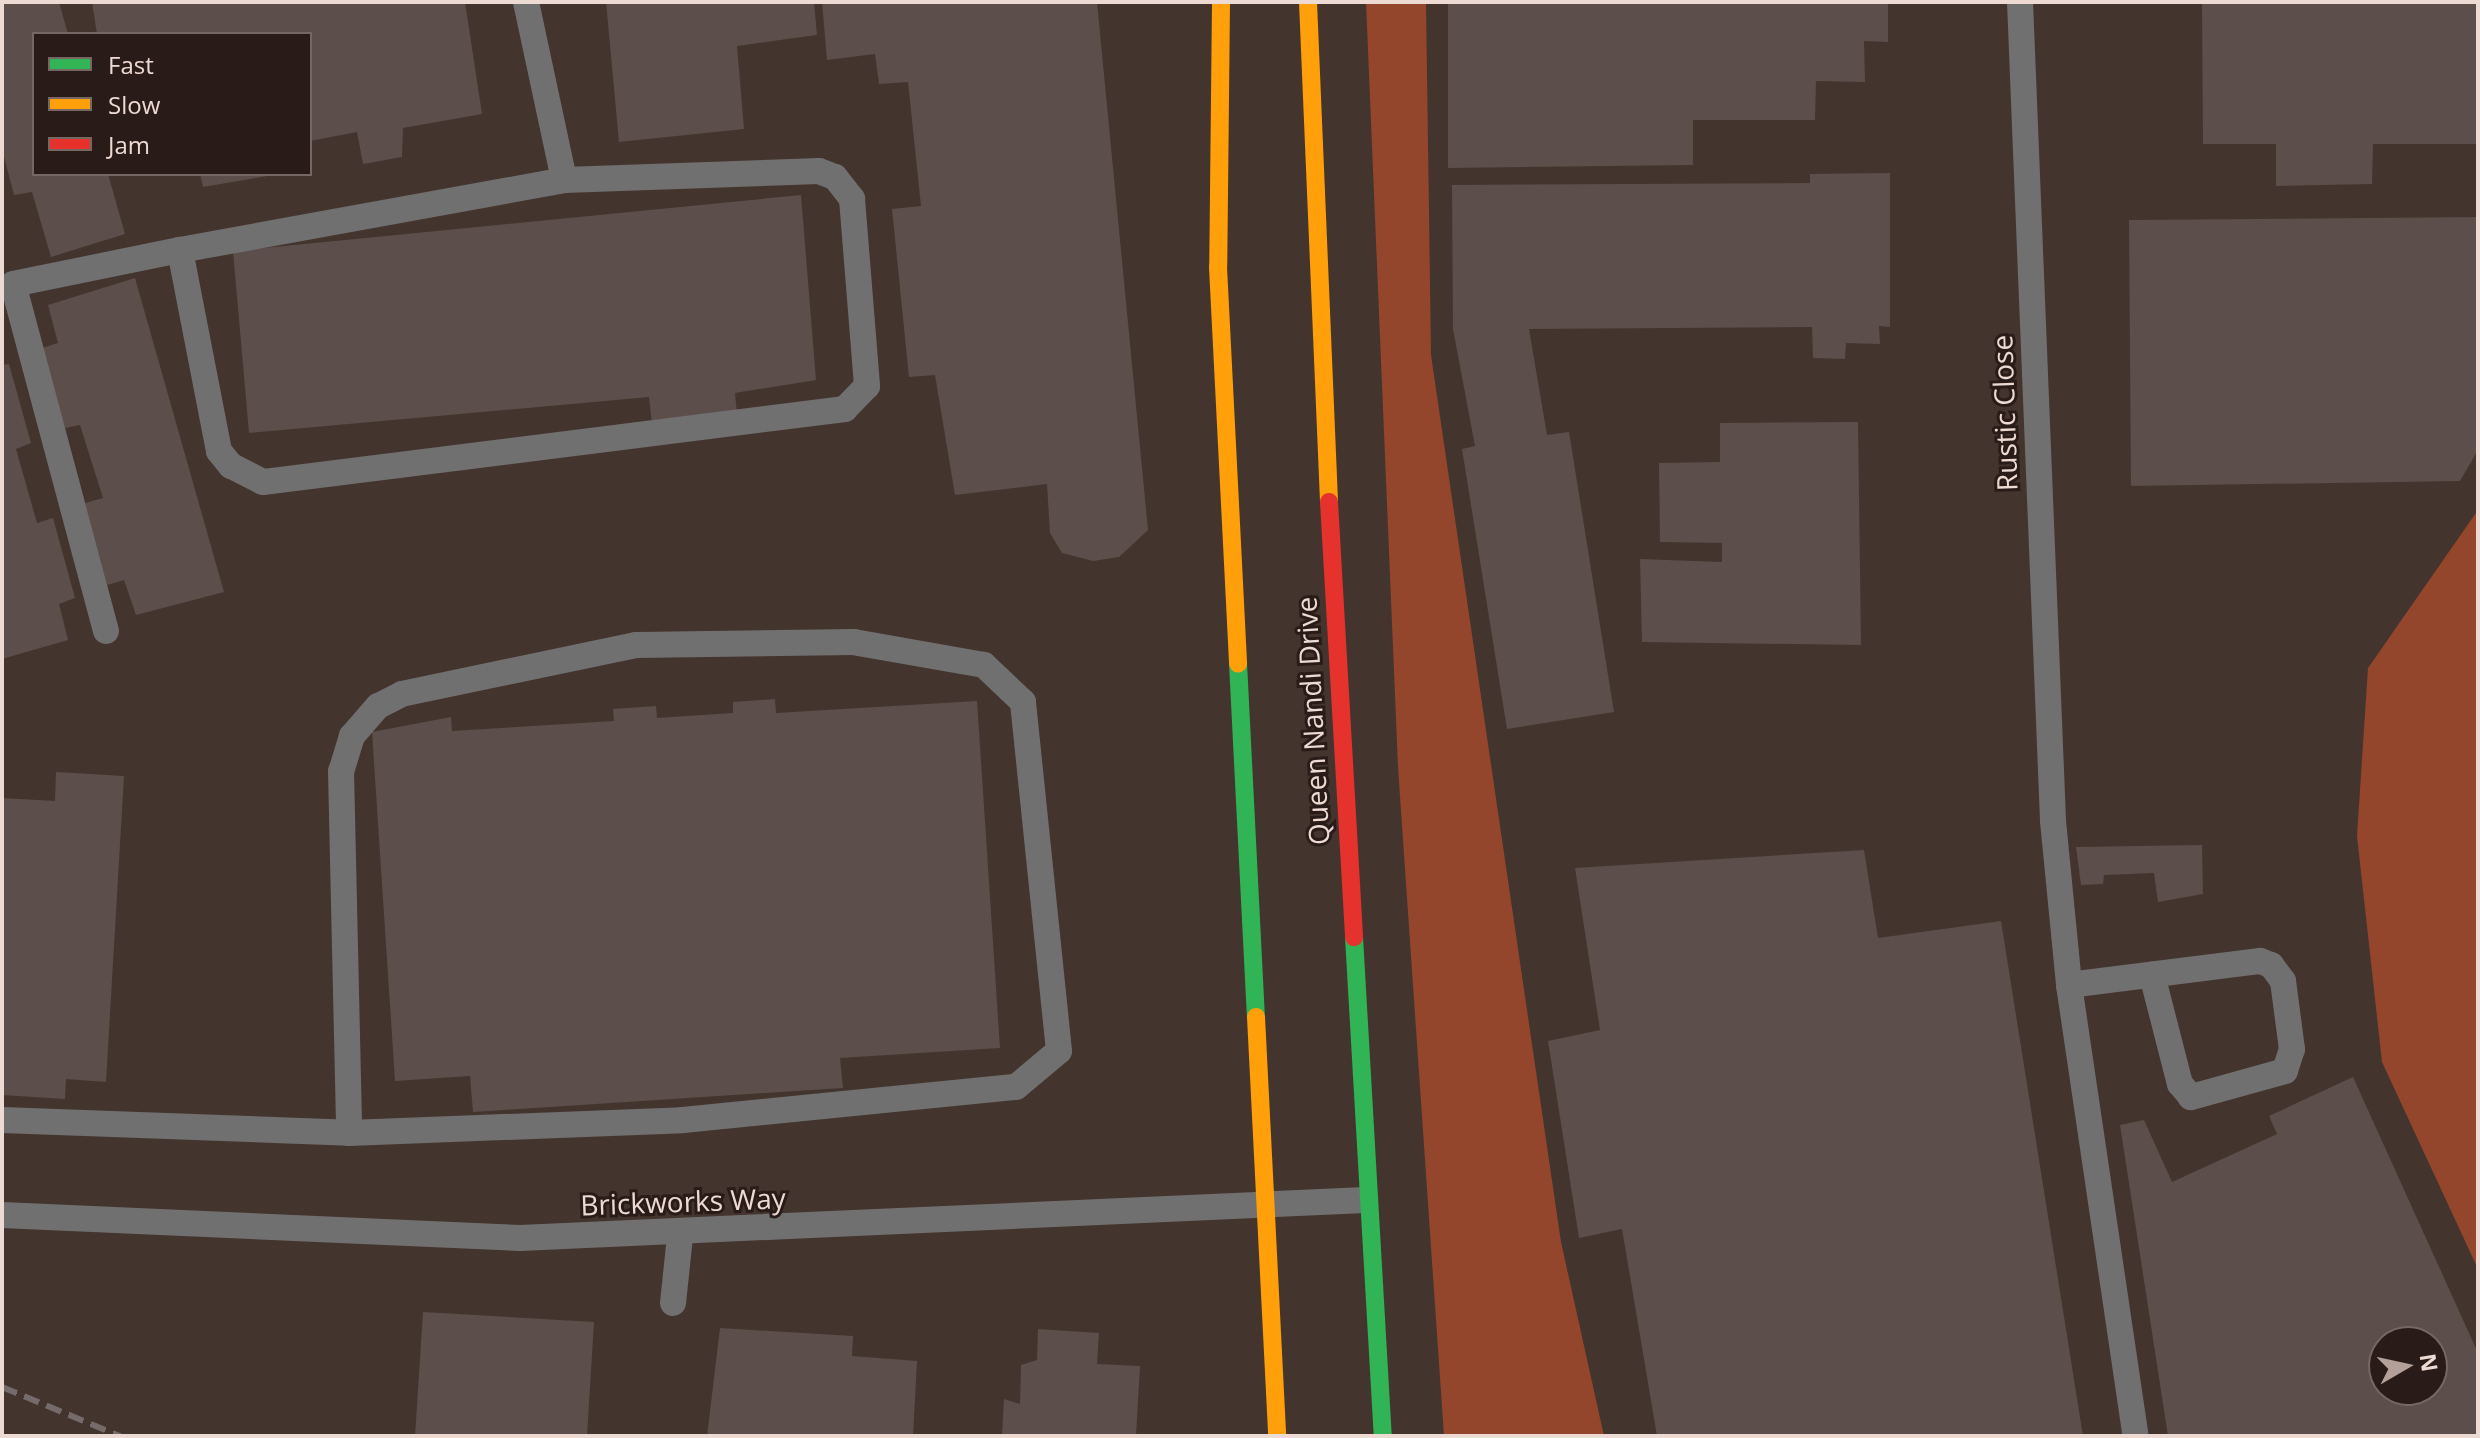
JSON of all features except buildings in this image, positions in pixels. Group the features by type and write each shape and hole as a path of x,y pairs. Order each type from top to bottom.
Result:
{"main road":[{"path":"1211,2 1220,24"},
{"path":"1221,2 1218,267 1277,1436"},
{"name":"Queen Nandi Drive","path":"1308,2 1313,226 1365,1200 1383,1436"}],"lane":[{"path":"526,2 564,180"},
{"name":"Rustic Close","path":"2020,2 2053,821 2069,985 2136,1436"},
{"path":"106,631 7,274 180,250 564,180 835,177 852,199 862,397 845,409 263,482 231,466 219,451 180,250"},
{"path":"2,1120 349,1133 683,1120 1016,1087 1032,1078 1059,1051 1023,702 984,665 854,642 636,645 402,694 378,706 352,736 341,771 349,1133"},
{"path":"2069,985 2152,975 2271,965 2283,981 2292,1049 2285,1071 2191,1097 2180,1084 2152,975"},
{"name":"Brickworks Way","path":"2,1215 395,1238 680,1236 1264,1201 1365,1200"},
{"path":"673,1303 680,1236"}],"shaded area":[{"path":"1366,2 1426,2 1431,355 1561,1242 1604,1436 1444,1436 1398,767"},
{"path":"2478,510 2478,1269 2382,1062 2357,836 2368,668"}],"railway":[{"path":"2,1387 120,1436"}],"traffic: fast":[{"path":"1238,663 1256,1017"},
{"path":"1354,937 1383,1436"}],"traffic: slow":[{"path":"1221,2 1218,267 1238,663"},
{"path":"1308,2 1329,502"},
{"path":"1256,1017 1277,1436"}],"traffic: jam":[{"path":"1329,502 1354,937"}]}
